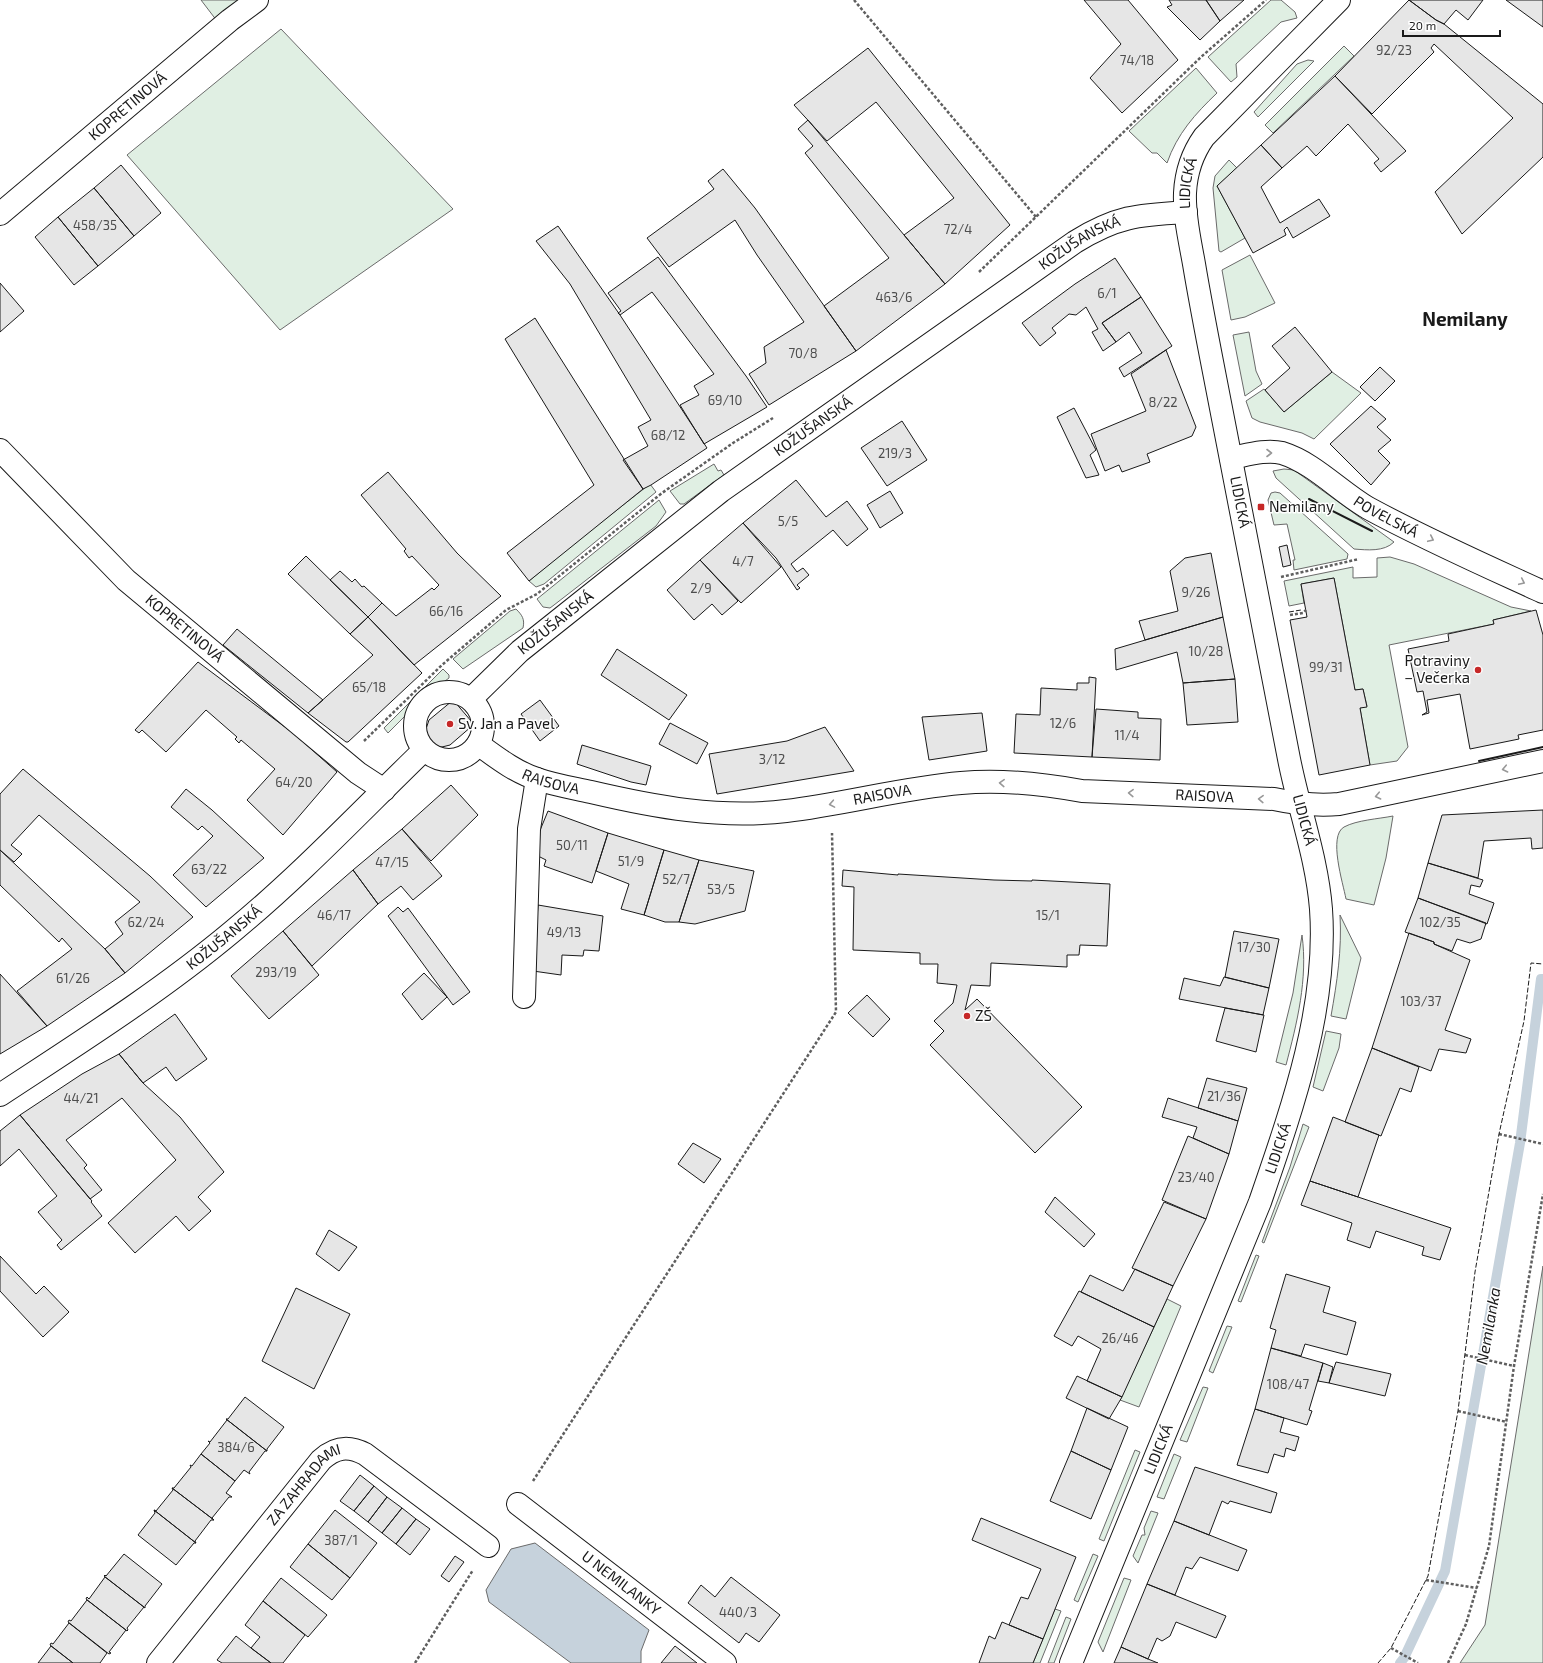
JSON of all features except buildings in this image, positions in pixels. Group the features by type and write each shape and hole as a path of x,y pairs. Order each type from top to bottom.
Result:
{"street":[{"name":"KOPRETINOVÁ","path":"0,214 230,20 258,0"},
{"name":"LIDICKÁ","path":"1071,1663 1260,1202 1281,1142 1299,1078 1317,1001 1321,970 1322,944 1321,912 1317,873 1300,805 1201,308 1186,212 1185,191 1188,168 1194,152 1204,137 1339,0"},
{"name":"KOŽUŠANSKÁ","path":"471,699 520,651 721,491 1075,242 1098,228 1123,218 1146,214 1186,212"},
{"name":"KOPRETINOVÁ","path":"0,450 126,580 347,764 384,790"},
{"name":"POVELSKÁ","path":"1231,458 1269,452 1279,453 1297,459 1366,506 1394,522 1543,592"},
{"path":"449,691 461,693 471,699 478,706 483,725 482,736 478,744 471,752 452,760 442,760 432,756 424,750 418,741 414,730 415,718 420,707 427,698 438,692 449,691"},
{"name":"RAISOVA","path":"478,744 513,768 537,779 649,805 695,811 738,814 784,811 831,805 921,788 961,783 992,782 1052,786 1082,791 1274,799 1300,805"},
{"name":"KOŽUŠANSKÁ","path":"0,1096 124,1012 208,951 265,904 343,831 424,750"},
{"path":"1300,805 1323,806 1339,804 1543,761"},
{"path":"524,997 528,829 537,779"},
{"name":"ZA ZAHRADAMI","path":"158,1663 321,1460 335,1450 353,1448 365,1454 488,1546"},
{"name":"U NEMILANKY","path":"518,1504 725,1663"}],"path":[{"path":"854,0 1036,217"},
{"path":"978,274 1201,57 1266,0"},
{"path":"347,764 365,741 442,665 506,610 537,594 662,493 779,413"},
{"path":"1276,578 1359,559"},
{"path":"1289,616 1303,613 1306,610"},
{"path":"518,1504 836,1012 831,805"},
{"path":"1499,1134 1543,1144"},
{"path":"1448,1663 1466,1624 1489,1546 1514,1366 1543,1194"},
{"path":"1465,1355 1514,1366"},
{"path":"1458,1412 1507,1422"},
{"path":"415,1663 488,1546"},
{"path":"1426,1580 1477,1588"},
{"path":"1391,1648 1418,1663"}],"green space":[{"path":"201,0 243,0 217,21"},
{"path":"1271,0 1281,0 1295,12 1297,18 1281,22 1236,64 1237,77 1231,82 1208,57"},
{"path":"281,29 453,209 280,330 127,155"},
{"path":"1344,46 1354,56 1273,133 1265,125"},
{"path":"1308,60 1314,61 1258,117 1254,112 1297,64"},
{"path":"1196,68 1217,93 1201,109 1181,134 1167,163 1157,153 1152,153 1129,131"},
{"path":"1229,160 1237,168 1217,186 1245,238 1221,252 1219,251 1213,188 1215,176"},
{"path":"1250,255 1275,303 1245,317 1231,320 1222,270"},
{"path":"1249,332 1256,371 1262,384 1245,396 1233,335"},
{"path":"1332,372 1361,393 1314,439 1302,433 1260,422 1252,418 1246,401 1264,389 1284,412"},
{"path":"714,464 718,471 721,470 724,475 684,504 680,504 670,491"},
{"path":"1284,469 1294,470 1394,542 1380,549 1354,549 1276,478 1273,471"},
{"path":"650,484 656,492 544,584 536,587 529,581 577,541"},
{"path":"1271,493 1280,493 1348,554 1347,559 1294,570 1293,560 1295,560 1287,524 1274,525 1268,500"},
{"path":"659,500 666,512 656,526 550,608 543,607 537,599"},
{"path":"1390,557 1414,564 1511,607 1531,611 1493,620 1494,624 1389,645 1408,747 1397,761 1370,765 1360,708 1367,706 1363,689 1355,690 1334,578 1301,584 1304,603 1289,606 1284,581 1353,567 1353,578 1377,577 1377,558"},
{"path":"516,609 520,613 524,622 523,628 463,669 453,659 510,611"},
{"path":"443,669 449,675 449,678 424,697 388,733 384,728"},
{"path":"1393,816 1386,858 1374,905 1346,899 1338,860 1337,840 1339,832 1344,827 1355,823"},
{"path":"1340,915 1361,958 1346,1019 1331,1016 1338,966"},
{"path":"1302,935 1304,968 1300,1001 1286,1065 1276,1062 1293,993"},
{"path":"1326,1031 1341,1034 1339,1048 1323,1091 1313,1087"},
{"path":"1303,1124 1309,1127 1264,1243 1262,1242 1290,1167"},
{"path":"1256,1255 1259,1256 1241,1302 1238,1301"},
{"path":"1543,1266 1543,1663 1460,1663 1485,1625"},
{"path":"1167,1299 1181,1306 1139,1407 1120,1400"},
{"path":"1227,1326 1232,1327 1213,1373 1209,1371"},
{"path":"1203,1387 1208,1388 1187,1442 1180,1440"},
{"path":"1135,1450 1140,1452 1104,1541 1099,1539"},
{"path":"1174,1454 1181,1457 1164,1499 1157,1497"},
{"path":"1151,1511 1158,1513 1138,1563 1133,1556 1142,1535 1145,1535 1144,1528"},
{"path":"1093,1554 1098,1556 1078,1602 1074,1600"},
{"path":"1124,1578 1131,1580 1103,1652 1098,1642"},
{"path":"1055,1609 1061,1611 1040,1663 1033,1663"},
{"path":"1066,1617 1071,1619 1054,1663 1048,1663"}],"shaded area":[{"path":"535,1543 649,1630 641,1651 641,1663 571,1663 489,1602 486,1590 511,1549"}],"waterway":[{"name":"Nemilanka","path":"1400,1663 1404,1658 1445,1571 1520,1143 1541,979 1543,979"}],"fence":[{"path":"1289,612 1301,610"},
{"path":"1378,1663 1391,1648 1428,1576 1458,1411 1475,1272 1499,1134 1524,1021 1531,963 1543,964"}],"wall":[{"path":"1309,499 1372,531"},
{"path":"1479,761 1543,747"}],"place":[{"name":"Nemilany","path":"1261,507"},
{"name":"Potraviny – Večerka","path":"1478,670"},
{"name":"Sv. Jan a Pavel","path":"450,724"},
{"name":"ZŠ","path":"967,1016"}],"district":[{"name":"Nemilany","path":"1465,319"}]}
